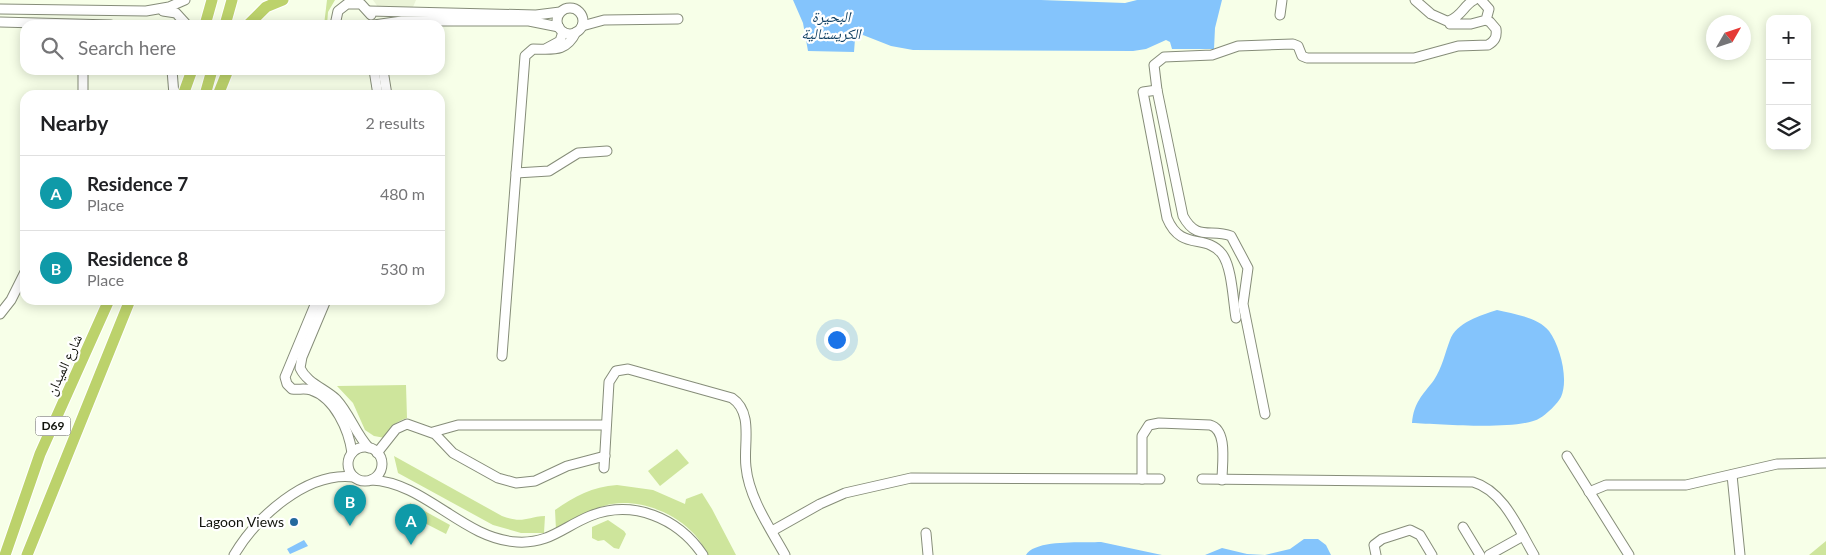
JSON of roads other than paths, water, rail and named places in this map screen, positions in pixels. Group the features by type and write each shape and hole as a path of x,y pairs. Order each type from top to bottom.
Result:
{"main road":[{"path":"206,20 212,0"},
{"path":"226,20 232,0"},
{"path":"253,20 266,7 283,0"},
{"path":"186,90 190,75"},
{"path":"206,90 211,75"},
{"path":"220,90 226,75"},
{"name":"شارع الميدان","path":"5,555 40,454 107,305"},
{"name":"D69","path":"27,555 128,305"}],"street":[{"path":"146,11 169,7 185,0"},
{"path":"544,49 560,41 561,29 557,20 566,0"},
{"path":"502,356 525,56 530,50 556,50 573,39 583,19 572,0"},
{"path":"1280,14 1282,0"},
{"path":"1265,414 1243,304 1248,276 1247,265 1231,236 1199,232 1186,220 1156,90 1153,69 1156,61 1164,57 1212,55 1238,46 1293,44 1298,46 1302,56 1307,58 1414,58 1458,46 1492,42 1497,34 1496,29 1486,20 1465,24 1451,24 1431,14 1415,0"},
{"path":"1449,22 1461,15 1468,3 1474,0"},
{"path":"1481,0 1489,9 1486,20"},
{"path":"336,20 336,15 345,3 361,2 369,11 372,20"},
{"path":"437,20 560,12 570,7 604,20"},
{"path":"0,9 173,11 182,20"},
{"path":"369,11 536,22 571,34 604,20 678,18"},
{"path":"0,22 20,23"},
{"path":"83,75 83,90"},
{"path":"172,75 174,90"},
{"path":"375,75 377,90"},
{"path":"384,75 386,90"},
{"path":"1156,90 1143,92 1167,218 1171,227 1182,237 1210,245 1222,253 1227,267 1236,318"},
{"path":"516,173 549,171 578,153 607,151"},
{"path":"0,314 20,281"},
{"path":"315,305 285,377 290,388 306,389 324,398 354,418 352,454 348,463 335,477"},
{"path":"324,305 301,363 301,370 307,378 320,387 336,394 344,411"},
{"path":"604,468 609,382 614,373 622,369 655,375 732,398 739,404 745,414 745,463 751,488 786,555"},
{"path":"306,389 326,406 352,434 373,451 393,483"},
{"path":"1142,479 1142,436 1149,425 1159,423 1210,425 1217,428 1221,436 1222,480"},
{"path":"373,451 400,426 410,425 433,432 446,430 458,425 606,425"},
{"path":"443,442 446,430"},
{"path":"433,432 448,449 460,457 498,478 516,483 535,481 576,462 605,456"},
{"path":"352,454 360,448 373,451"},
{"path":"1567,456 1629,555"},
{"path":"348,463 354,477"},
{"path":"1589,492 1606,485 1676,486 1777,464 1826,463"},
{"path":"371,480 378,474 381,465"},
{"path":"1732,475 1740,555"},
{"path":"234,555 248,534 280,503 306,488 335,477 354,477 362,481 371,480 393,483 486,534 502,540 518,542 542,540 558,534 591,516 610,510 630,510 658,516 676,526 691,539 703,555"},
{"path":"772,531 814,507 845,493 911,478 1160,479"},
{"path":"1202,479 1473,482 1482,485 1496,495 1534,555"},
{"path":"1463,527 1480,555"},
{"path":"1376,555 1374,545 1382,539 1410,530 1420,535 1432,555"},
{"path":"926,533 928,555"},
{"path":"1489,555 1522,536"}],"water":[{"name":"البحيرة الكريستالية","path":"793,0 1041,0 1125,3 1137,0 1222,0 1215,28 1214,49 1172,49 1170,42 1166,40 1146,49 1133,51 913,50 891,46 863,35 855,39 854,52 808,51 803,23"},
{"path":"1497,310 1532,319 1549,331 1557,345 1564,372 1563,390 1559,400 1548,412 1530,422 1498,426 1412,423 1417,404 1437,375 1453,334 1470,320"},
{"path":"1304,539 1318,539 1326,545 1331,555 1265,555 1290,549"},
{"path":"304,540 308,546 290,554 287,549"},
{"path":"1101,542 1162,555 1026,555 1039,546 1049,544"},
{"path":"1222,548 1247,554 1265,555 1205,555"}],"place":[{"name":"Lagoon Views","path":"294,522"},
{"name":"Residence 8","path":"350,526"},
{"name":"Residence 7","path":"411,545"}]}
